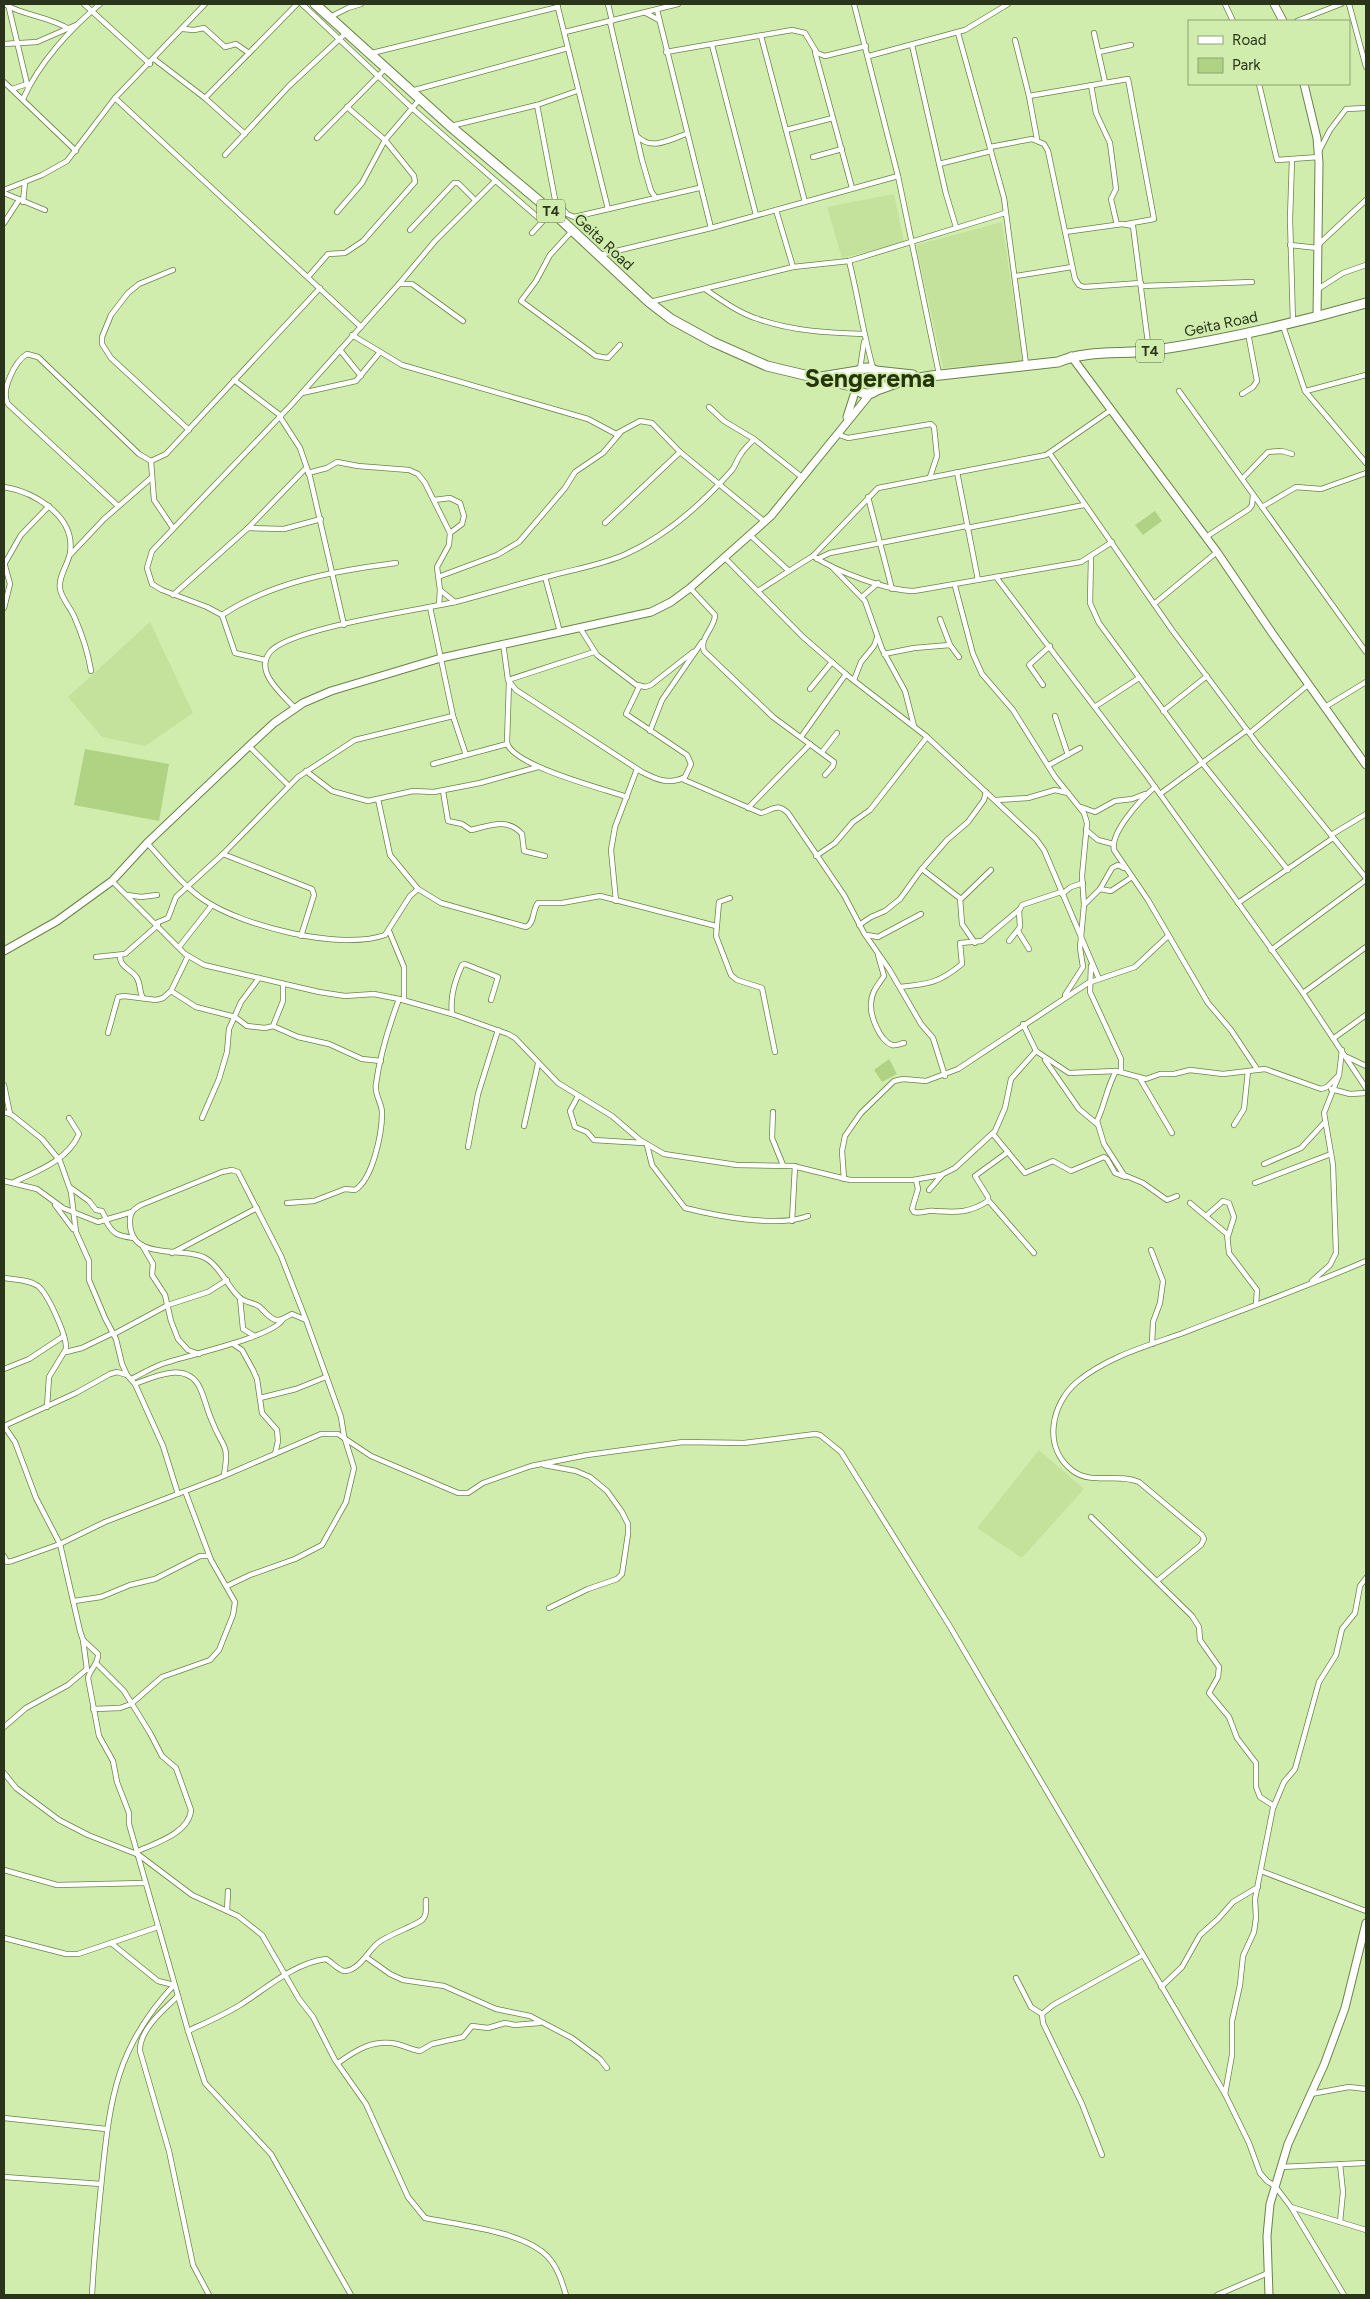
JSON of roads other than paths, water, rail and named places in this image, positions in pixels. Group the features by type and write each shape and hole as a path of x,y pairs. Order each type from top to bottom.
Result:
{"highway":[{"name":"Geita Road","path":"315,4 450,126 555,214 649,302 694,333 735,353 767,366 856,388 865,394 902,381 935,376 1026,364 1058,362 1071,356 1149,351 1248,333 1366,304"},
{"name":"Geita Road","path":"811,377 839,375 859,370 935,376"},
{"path":"856,388 854,378 859,370"},
{"path":"874,370 881,380 874,392"}],"main road":[{"path":"1274,4 1282,20"},
{"path":"1304,85 1314,123 1319,155 1320,246 1318,317"},
{"path":"1071,356 1206,536 1366,764"},
{"path":"846,422 856,388"},
{"path":"4,951 57,921 112,881 147,843 248,746 274,723 295,708 331,691 442,658 650,612 671,602 690,588 765,522 803,478 846,422 874,392"},
{"path":"1269,2295 1267,2226 1280,2167 1324,2065 1345,2008 1366,1927"}],"street":[{"path":"84,4 150,64"},
{"path":"23,99 28,86 36,74 72,31 100,4"},
{"path":"4,190 57,167 76,151 95,122 115,98 150,64 205,4"},
{"path":"205,98 297,4"},
{"path":"302,4 412,108 542,221"},
{"path":"330,17 361,4"},
{"path":"608,4 636,135 651,190 656,198"},
{"path":"565,32 678,4"},
{"path":"854,4 869,56 898,176 935,376"},
{"path":"869,56 958,33 1008,4"},
{"path":"1225,4 1233,20"},
{"path":"1300,20 1341,4"},
{"path":"1349,4 1366,67"},
{"path":"7,5 48,18 72,31"},
{"path":"7,5 28,86"},
{"path":"370,54 558,6 608,209"},
{"path":"657,10 699,188 711,228"},
{"path":"646,13 659,20"},
{"path":"4,44 18,45 37,42 78,25"},
{"path":"183,28 194,30 204,28 225,47 236,44 249,53"},
{"path":"666,52 792,30 805,33 814,49 852,188"},
{"path":"225,155 289,86 347,32"},
{"path":"958,33 1004,198 1016,276 1026,364"},
{"path":"1094,33 1106,82"},
{"path":"761,36 806,202"},
{"path":"1015,40 1029,96 1037,139 1047,148 1072,267 1075,279 1081,286 1252,282"},
{"path":"712,45 756,216"},
{"path":"912,45 939,164 956,227"},
{"path":"1099,52 1131,45"},
{"path":"814,49 825,56 866,46"},
{"path":"411,91 568,48"},
{"path":"154,59 205,98 245,134"},
{"path":"317,138 386,68"},
{"path":"1029,96 1091,84 1129,80 1152,220 1065,232"},
{"path":"4,82 76,151"},
{"path":"1091,84 1096,113 1110,144 1116,188 1111,199 1117,225"},
{"path":"1259,85 1275,157 1281,161 1319,155 1330,130 1346,109 1366,108"},
{"path":"12,89 28,86"},
{"path":"450,126 537,105 578,91"},
{"path":"115,98 361,326"},
{"path":"337,212 362,183 385,140 420,99"},
{"path":"532,233 542,221 555,214 556,201 537,105"},
{"path":"308,278 328,254 345,253 365,239 415,182 414,176 385,140 347,107"},
{"path":"786,130 833,118"},
{"path":"636,135 645,143 652,145 686,134"},
{"path":"939,164 991,149 1037,139"},
{"path":"813,157 842,150"},
{"path":"1292,159 1290,245 1293,322"},
{"path":"597,255 711,228 898,176"},
{"path":"265,660 235,653 222,615 207,607 173,595 152,584 147,568 152,551 302,393 399,284 434,241 495,181"},
{"path":"4,224 21,201 25,182"},
{"path":"410,230 454,183 458,183 475,200"},
{"path":"556,201 573,217 699,188"},
{"path":"4,193 45,210"},
{"path":"1290,245 1320,246 1366,200"},
{"path":"776,210 793,267"},
{"path":"649,302 793,267 849,261 1005,213"},
{"path":"1127,224 1134,228 1149,351"},
{"path":"572,231 550,255 536,281 521,301 596,356 608,358 620,345"},
{"path":"849,261 858,296 864,336 874,370"},
{"path":"1318,289 1343,273 1366,265"},
{"path":"1016,276 1072,267"},
{"path":"173,270 147,280 128,293 104,328 102,344 111,358 189,430"},
{"path":"399,284 412,284 463,321"},
{"path":"151,461 166,454 320,288"},
{"path":"705,289 757,319 786,327 864,336"},
{"path":"1282,325 1306,391 1366,463"},
{"path":"1242,394 1253,387 1257,381 1248,333"},
{"path":"352,335 402,365 588,419 609,432 620,433"},
{"path":"859,370 864,336"},
{"path":"340,350 361,376"},
{"path":"302,393 356,381 380,352"},
{"path":"118,506 6,402 6,392 13,368 18,361 27,354 38,357 139,454 151,461"},
{"path":"1306,391 1364,376 1366,380"},
{"path":"234,380 280,417 300,448 321,519 331,572 344,624"},
{"path":"1179,391 1366,652"},
{"path":"709,407 724,421 754,439 803,478"},
{"path":"815,558 868,497 881,487 1050,454 1111,410"},
{"path":"438,577 497,555 519,542 565,488 575,472 603,453 620,433 640,421 648,421 657,427 680,452 765,522"},
{"path":"837,434 848,438 931,424 934,427 938,456 930,477"},
{"path":"295,708 270,681 266,671 265,660 272,650 287,639 344,624 455,602 603,563 645,545 677,523 718,484 754,439"},
{"path":"1243,478 1268,452 1282,450 1292,454"},
{"path":"605,523 680,452"},
{"path":"1050,454 1154,604 1207,676 1248,731 1366,879 1271,950"},
{"path":"151,461 152,493 157,507 173,528"},
{"path":"173,595 248,528 307,470 327,468 337,462 358,466 410,470 418,474 425,483 450,533 449,545 437,567 440,590 439,605"},
{"path":"958,472 966,527 978,580"},
{"path":"1206,536 1251,507 1261,506 1297,487 1321,489 1366,473"},
{"path":"91,671 83,638 60,588 62,572 70,555 118,506 151,478"},
{"path":"4,487 23,491 49,506 69,534 70,555"},
{"path":"1251,507 1253,495"},
{"path":"868,497 892,589"},
{"path":"434,500 450,498 460,503 464,516 462,524 450,533"},
{"path":"758,591 789,571 830,552 1084,505"},
{"path":"4,608 10,584 4,562 21,535 49,506"},
{"path":"248,528 284,529 321,519"},
{"path":"751,536 789,571"},
{"path":"815,558 892,589 914,591 955,586 978,580 1081,562 1112,542"},
{"path":"1154,604 1217,552"},
{"path":"1091,557 1089,595 1094,616 1203,764 1288,870"},
{"path":"725,558 803,637 846,674 927,737 996,800 1042,846 1091,966 1099,979"},
{"path":"222,615 252,596 331,572 396,563"},
{"path":"830,565 862,597 883,652 903,687 914,727"},
{"path":"545,577 560,632"},
{"path":"996,577 1096,706 1155,787 1303,993 1366,1088"},
{"path":"862,597 878,584"},
{"path":"955,586 973,654 982,674 1013,710 1060,783 1081,807 1086,818 1083,883 1084,905 1080,939 1083,967 1063,998"},
{"path":"690,588 715,615 702,647 704,651 758,704 834,762 825,775"},
{"path":"440,590 455,602"},
{"path":"430,607 453,716 466,755"},
{"path":"940,619 950,645 959,657"},
{"path":"580,628 594,652 639,690 626,714 681,749 687,755 691,764 690,771 682,779"},
{"path":"854,680 861,662 877,638"},
{"path":"650,731 662,700 705,639"},
{"path":"1359,642 1366,640"},
{"path":"503,643 508,681 507,744 510,750 525,762 627,797"},
{"path":"870,650 883,652 950,645"},
{"path":"1043,684 1029,665 1050,646"},
{"path":"634,684 645,687 651,685 698,648"},
{"path":"508,681 594,652"},
{"path":"810,689 832,662"},
{"path":"801,737 846,674"},
{"path":"1163,711 1207,676"},
{"path":"1096,706 1139,678"},
{"path":"508,681 516,690 637,770 665,781 682,779 763,814 774,807 784,809 844,895 859,925 900,987 919,1022 934,1041 945,1076"},
{"path":"1325,707 1366,682"},
{"path":"1160,794 1248,731 1309,684"},
{"path":"96,957 120,956 136,947 157,924 168,918 176,897 223,854 288,785 306,771 355,740 453,716"},
{"path":"1055,716 1068,755"},
{"path":"822,752 837,733"},
{"path":"816,856 835,843 853,822 870,810 927,737"},
{"path":"433,764 507,744"},
{"path":"748,808 810,744"},
{"path":"248,746 288,785"},
{"path":"1049,765 1080,748"},
{"path":"306,771 337,793 368,801 417,791 443,790 480,783 538,767"},
{"path":"616,901 611,850 615,827 637,770"},
{"path":"1052,791 1060,783"},
{"path":"1155,787 1136,804 1113,844 1114,852 1148,900 1208,1003 1231,1030 1257,1069"},
{"path":"443,790 448,821 462,824 471,830 493,824 510,825 522,834 524,851 545,856"},
{"path":"996,800 1028,798 1052,791 1069,794"},
{"path":"859,925 871,916 883,913 900,899 922,869 948,840 968,822 984,800 986,792"},
{"path":"1081,807 1095,812 1115,801 1132,799 1148,792"},
{"path":"378,800 390,856 418,889 441,903 526,927 531,923 535,907 538,903 562,903 595,896 716,926"},
{"path":"1238,903 1366,814"},
{"path":"1086,829 1098,840 1113,844"},
{"path":"147,843 188,887 212,905 254,923 301,936 325,939 385,935 390,931 410,896 418,889"},
{"path":"223,854 313,890 314,895 301,936"},
{"path":"1084,905 1100,889 1114,866 1126,868"},
{"path":"922,869 960,898 962,924 975,943"},
{"path":"960,898 991,870"},
{"path":"1100,889 1111,891 1132,877"},
{"path":"112,881 188,956 204,965 337,995 369,994 402,1000 452,1014 498,1030 516,1038 538,1064 558,1083 612,1116 646,1144 664,1154 687,1159 738,1165 795,1166 844,1179 916,1180 943,1174 956,1168 993,1134 1003,1116 1011,1079 1036,1051"},
{"path":"900,987 939,981 962,964 960,943 982,941 1025,903 1062,893 1083,883"},
{"path":"126,895 141,897 157,895"},
{"path":"730,898 719,902 716,936 731,975 737,980 762,988 775,1052"},
{"path":"179,947 212,905"},
{"path":"1009,941 1018,931 1020,909"},
{"path":"864,933 870,937 878,937 921,914"},
{"path":"286,1203 314,1201 345,1189 355,1190 362,1185 375,1157 382,1114 375,1091 388,1029 402,1000 404,967 390,931"},
{"path":"1018,931 1029,949"},
{"path":"844,1179 843,1142 857,1118 871,1102 897,1079 921,1082 945,1076 984,1053 1023,1024 1089,983 1135,967 1168,936"},
{"path":"1303,993 1366,947"},
{"path":"876,950 884,974 874,991 871,1010 880,1034 893,1045 904,1043"},
{"path":"120,956 121,963 138,979 139,991 143,998"},
{"path":"108,1033 118,997 160,999 171,992 188,956"},
{"path":"452,1014 453,987 462,965 465,964 498,977 491,1000"},
{"path":"1091,966 1089,983 1093,1000 1122,1059 1118,1071 1108,1086 1097,1124"},
{"path":"202,1118 219,1079 228,1049 228,1030 241,1002 260,978"},
{"path":"272,1026 283,1001 283,984"},
{"path":"171,992 196,1007 235,1018 248,1026 265,1028 272,1026 298,1037 329,1044 362,1059 381,1061"},
{"path":"1334,1038 1366,1015"},
{"path":"1023,1024 1036,1051 1069,1073 1118,1071 1148,1079 1160,1074 1174,1074 1190,1070 1223,1074 1257,1069 1274,1072 1316,1089 1327,1087 1339,1075"},
{"path":"468,1147 478,1094 498,1030"},
{"path":"1309,1284 1330,1264 1335,1256 1331,1154 1324,1123 1325,1109 1339,1075 1342,1050"},
{"path":"1043,1056 1079,1109 1097,1124 1104,1144 1126,1177"},
{"path":"1346,1056 1366,1066"},
{"path":"524,1126 538,1064"},
{"path":"1234,1125 1244,1109 1248,1070"},
{"path":"1139,1077 1172,1133"},
{"path":"4,1085 10,1114"},
{"path":"1327,1087 1350,1094 1366,1093"},
{"path":"578,1096 570,1111 575,1127 586,1132 594,1140 646,1144"},
{"path":"4,1112 10,1114 42,1139 59,1159 70,1188 76,1232 89,1261 89,1280 104,1318 113,1334 122,1364 127,1375 135,1384 163,1446 178,1494"},
{"path":"773,1112 772,1138 782,1165"},
{"path":"13,1183 59,1159 79,1134 69,1118"},
{"path":"1264,1164 1301,1148 1324,1123"},
{"path":"993,1134 1027,1174 1053,1161 1069,1172 1104,1157 1115,1173 1142,1183 1167,1200 1177,1196"},
{"path":"646,1144 652,1166 683,1207 742,1217 792,1221 808,1216"},
{"path":"1008,1152 975,1176 988,1200 1034,1253"},
{"path":"1256,1183 1331,1154"},
{"path":"792,1221 795,1166"},
{"path":"50,1200 72,1212 93,1220 107,1221 132,1212 140,1205 232,1170 240,1174 281,1256 342,1417 344,1436 354,1468 353,1480 346,1502 327,1539 322,1544 307,1553 227,1586"},
{"path":"929,1190 943,1174"},
{"path":"916,1180 918,1188 912,1209 916,1213 933,1211 955,1213 981,1205 988,1200"},
{"path":"4,1182 37,1189 50,1200 76,1232"},
{"path":"70,1188 89,1200 96,1210 101,1210 110,1230 116,1235 134,1238 142,1244 171,1253 204,1257 228,1280 240,1298 243,1330 253,1336"},
{"path":"1206,1216 1223,1202 1228,1202 1234,1217 1228,1236 1229,1254 1255,1287 1256,1304"},
{"path":"1190,1203 1228,1236"},
{"path":"171,1253 257,1208"},
{"path":"132,1212 130,1229 134,1238"},
{"path":"142,1244 153,1264 152,1275 168,1305 171,1321 178,1339 188,1350 201,1354"},
{"path":"1151,1250 1163,1282 1160,1303 1153,1322 1152,1344"},
{"path":"1158,1580 1201,1544 1204,1539 1202,1534 1139,1482 1126,1478 1092,1477 1073,1471 1055,1447 1053,1435 1054,1422 1063,1399 1079,1381 1123,1355 1366,1261"},
{"path":"4,1278 29,1282 39,1287 51,1306 64,1336 66,1352"},
{"path":"47,1407 49,1376 66,1352 82,1348 113,1334 168,1305 208,1292 228,1280"},
{"path":"240,1298 256,1304 274,1320 294,1314 306,1320"},
{"path":"131,1379 161,1364 233,1344 278,1326 284,1318"},
{"path":"4,1369 29,1359 64,1336"},
{"path":"233,1344 242,1350 253,1370 262,1413 277,1430 278,1441 275,1454"},
{"path":"127,1375 117,1372 110,1374 47,1407 4,1426 15,1442 36,1498 60,1544 83,1640 99,1736 113,1761 117,1782 129,1813 129,1824 145,1883 174,1985 205,2082 271,2154 351,2295"},
{"path":"135,1384 168,1372 180,1373 192,1378 200,1387 215,1429 226,1447 224,1475"},
{"path":"260,1398 296,1389 326,1377"},
{"path":"4,1556 6,1563 60,1544 105,1522 184,1492 321,1434 332,1432 344,1436 371,1456 458,1493 468,1493 483,1483 540,1464 666,1444 744,1443 815,1434 820,1435 837,1448 852,1466 949,1625 1225,2094 1249,2143 1260,2173 1266,2181 1275,2186 1291,2207 1344,2295"},
{"path":"540,1464 576,1471 597,1482 615,1502 628,1524 623,1568 617,1579 588,1588 549,1608"},
{"path":"93,1709 120,1708 132,1704 162,1677 210,1660 219,1650 231,1620 235,1602 209,1556 184,1492"},
{"path":"1091,1517 1158,1580 1192,1616 1199,1627 1200,1640 1217,1662 1219,1673 1209,1692 1229,1717 1237,1738 1256,1762 1256,1787 1260,1797 1274,1806"},
{"path":"74,1601 100,1597 130,1585 155,1579 200,1556 209,1556"},
{"path":"1225,2094 1232,2055 1232,2021 1240,1985 1244,1949 1252,1940 1254,1932 1258,1888 1274,1806 1284,1782 1295,1769 1319,1682 1336,1655 1342,1629 1356,1612 1360,1586 1366,1578"},
{"path":"83,1640 98,1654 96,1663 91,1669 88,1678"},
{"path":"96,1663 120,1687 162,1756 176,1768 192,1810 182,1828 138,1853"},
{"path":"4,1727 26,1708 68,1685 87,1669"},
{"path":"4,1773 16,1788 59,1820 88,1835 138,1853 192,1895 227,1911 262,1934 284,1975 313,2016 338,2063 375,2120 402,2185 420,2214 425,2218 488,2230 540,2250 556,2268 566,2295"},
{"path":"4,1870 64,1886 145,1883"},
{"path":"1261,1871 1366,1912"},
{"path":"1161,1987 1182,1967 1200,1935 1218,1920 1233,1902 1258,1888"},
{"path":"227,1911 228,1891"},
{"path":"188,2031 239,2006 284,1975 323,1959 329,1960 341,1970 346,1971 366,1957 375,1945 395,1931 422,1920 426,1914 426,1900"},
{"path":"4,1938 66,1954 78,1954 158,1927"},
{"path":"111,1943 158,1981 174,1985"},
{"path":"1042,2014 1053,2005 1143,1955"},
{"path":"366,1957 390,1974 403,1980 444,1986 496,2009 530,2016 539,2023 572,2038 600,2059 607,2068"},
{"path":"1016,1978 1031,2008 1042,2014"},
{"path":"92,2295 96,2220 106,2129 112,2098 124,2058 145,2021 174,1985"},
{"path":"178,1996 141,2040 140,2051 169,2151 193,2264 209,2295"},
{"path":"1042,2014 1043,2023 1082,2104 1102,2155"},
{"path":"338,2063 352,2052 373,2043 396,2044 420,2051 432,2044 463,2037 472,2026 488,2028 505,2023 515,2025 539,2023"},
{"path":"1310,2094 1349,2087 1366,2089"},
{"path":"4,2118 106,2129"},
{"path":"1280,2167 1366,2163"},
{"path":"1340,2164 1343,2192 1340,2222"},
{"path":"4,2177 101,2184"},
{"path":"1291,2207 1366,2230"},
{"path":"1217,2295 1268,2274"}],"district":[{"name":"Sengerema","path":"870,378"}]}
